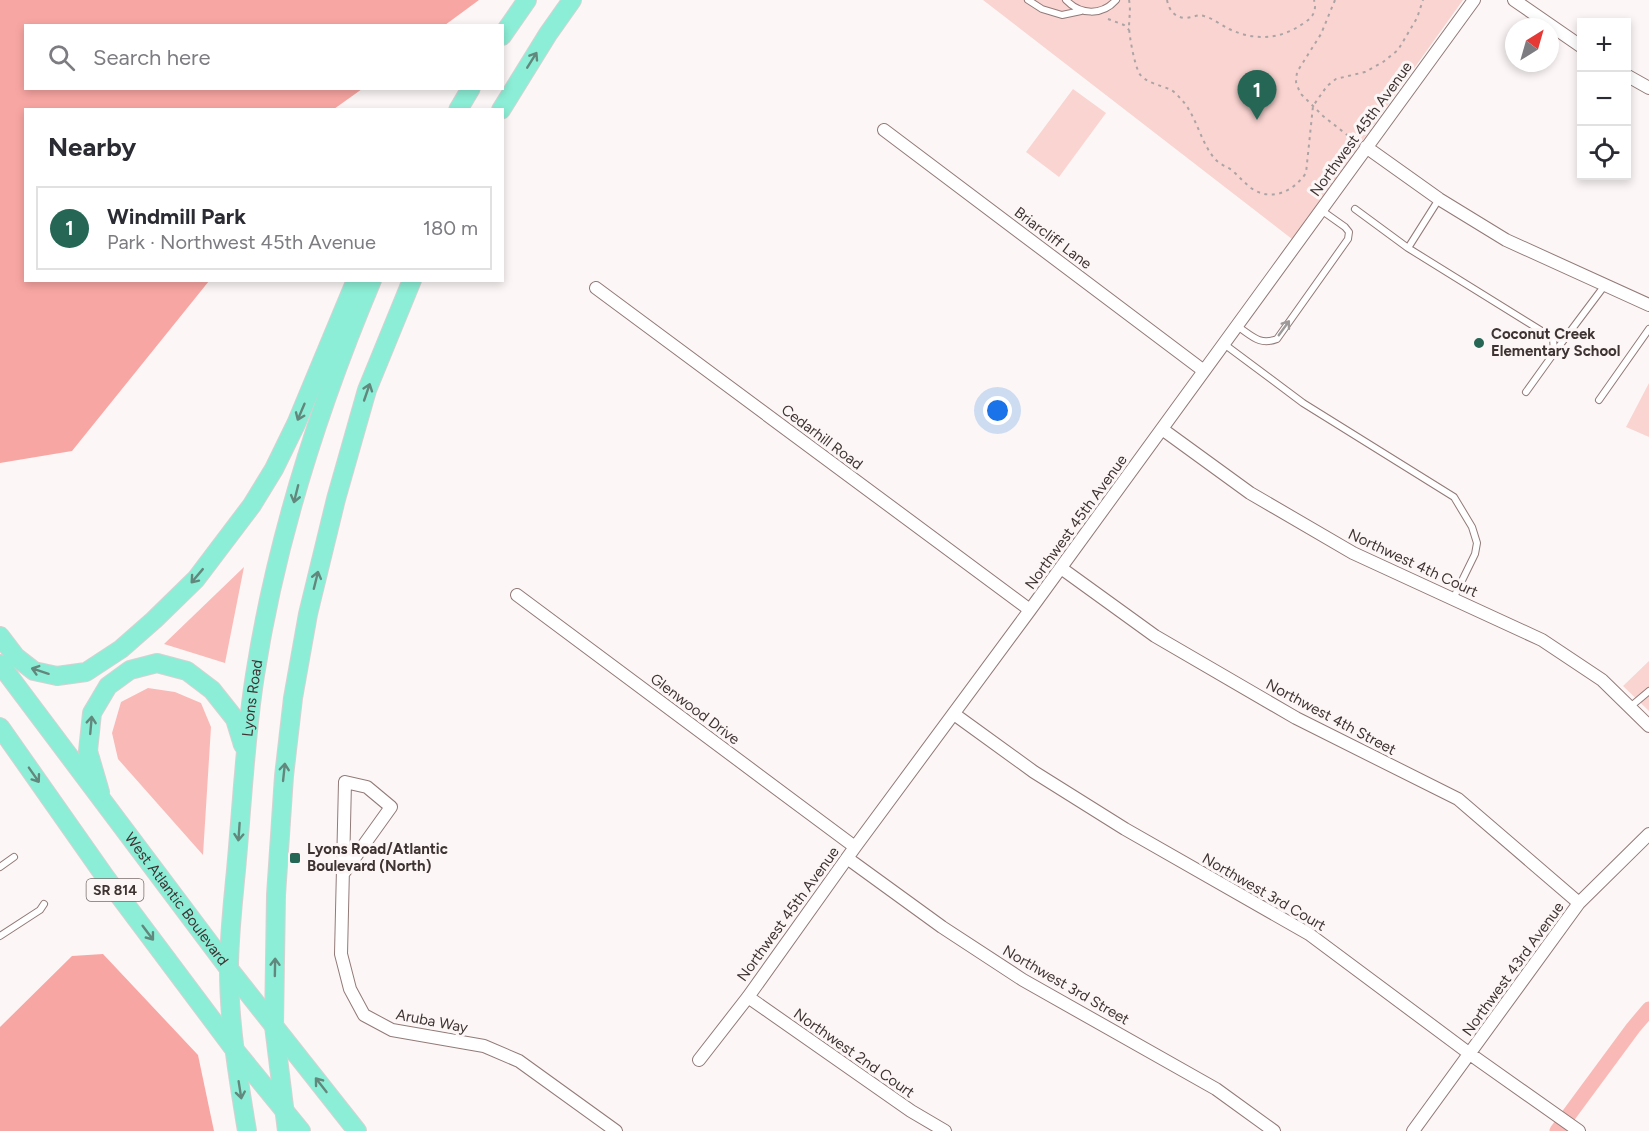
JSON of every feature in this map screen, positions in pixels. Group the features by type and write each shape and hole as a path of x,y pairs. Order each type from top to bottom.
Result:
{"main road":[{"path":"504,33 526,0"},
{"path":"502,108 572,0"},
{"path":"459,108 470,90"},
{"path":"0,636 16,657 34,671 57,676 86,672 121,649 196,579 252,505 274,469 296,424 355,282"},
{"name":"Lyons Road","path":"247,1131 234,1049 229,969 245,753 255,675 269,599 298,483 343,350 371,282"},
{"path":"287,1131 274,1026 276,895 284,776 293,698 306,625 336,499 366,390 411,282"},
{"path":"103,802 88,751 92,713 108,686 130,670 157,663 187,671 212,690 235,719 245,753"},
{"name":"West Atlantic Boulevard","path":"0,664 229,969 357,1131"},
{"name":"SR 814","path":"0,727 106,878 234,1049 302,1131"}],"street":[{"name":"Northwest 45th Avenue","path":"699,1060 1061,568 1474,0"},
{"path":"1514,0 1577,44"},
{"path":"1631,78 1649,88"},
{"name":"Briarcliff Lane","path":"884,130 1204,370"},
{"path":"1366,147 1439,199 1506,240 1649,305"},
{"name":"Cedarhill Road","path":"596,288 1030,610"},
{"name":"Northwest 4th Court","path":"1162,429 1250,493 1353,553 1542,640 1602,680 1649,726"},
{"name":"Northwest 4th Street","path":"1061,568 1155,636 1296,718 1458,799 1579,903"},
{"name":"Glenwood Drive","path":"517,595 855,847"},
{"name":"Northwest 3rd Court","path":"954,714 1034,771 1125,829 1309,934 1470,1054 1579,1131"},
{"name":"Aruba Way","path":"343,874 391,807 367,787 345,782 341,954 350,989 364,1015 392,1030 484,1046 519,1061 615,1131"},
{"name":"Northwest 43rd Avenue","path":"1413,1131 1579,903 1649,834"},
{"name":"Northwest 3rd Street","path":"847,858 942,927 1023,980 1216,1089 1274,1131"},
{"name":"Northwest 2nd Court","path":"747,997 911,1111 945,1131"}],"lane":[{"path":"1028,0 1042,9 1062,15 1082,11 1098,12 1116,0"},
{"path":"1066,0 1082,11"},
{"path":"1408,248 1439,199"},
{"path":"1355,209 1408,248 1553,338 1554,353"},
{"path":"1237,326 1261,342 1277,339 1348,239 1349,232 1345,227 1321,210"},
{"path":"1526,392 1605,285"},
{"path":"1599,400 1649,329"},
{"path":"1224,344 1303,403 1454,497 1472,527 1477,543 1475,554 1453,599"},
{"path":"1630,707 1649,691"},
{"path":"0,867 14,857"},
{"path":"0,936 40,910 44,904"}],"path":[{"path":"1129,0 1133,53 1140,75 1173,91 1192,113 1203,139 1217,161 1232,170 1253,189 1266,195 1291,190 1306,173 1313,106 1327,86 1336,79 1365,72 1398,50 1417,18 1423,0"},
{"path":"1167,0 1168,8 1175,15 1186,18 1195,15 1204,16 1248,36 1264,38 1277,36 1302,25 1311,18 1316,10 1314,0"},
{"path":"1335,0 1321,34 1297,72 1296,82 1300,93 1351,138"},
{"path":"1105,18 1124,25 1130,31"}],"shaded area":[{"path":"0,0 479,0 446,24 24,24 24,90 361,90 335,108 24,108 24,282 208,282 72,451 0,463"},
{"path":"983,0 1463,0 1292,239"},
{"path":"1073,89 1106,113 1059,177 1026,152"},
{"path":"1649,383 1649,437 1626,427"},
{"path":"244,567 225,663 164,644"},
{"path":"1649,661 1649,711 1623,686"},
{"path":"148,688 175,692 201,703 211,727 203,855 118,759 112,733 121,702"},
{"path":"103,954 198,1055 214,1131 0,1131 0,1027 72,956"}],"waterway":[{"path":"1557,1131 1649,1009"}],"place":[{"name":"Windmill Park","path":"1257,120"},
{"name":"Coconut Creek Elementary School","path":"1479,343"},
{"name":"Lyons Road/Atlantic Boulevard (North)","path":"295,858"}]}
